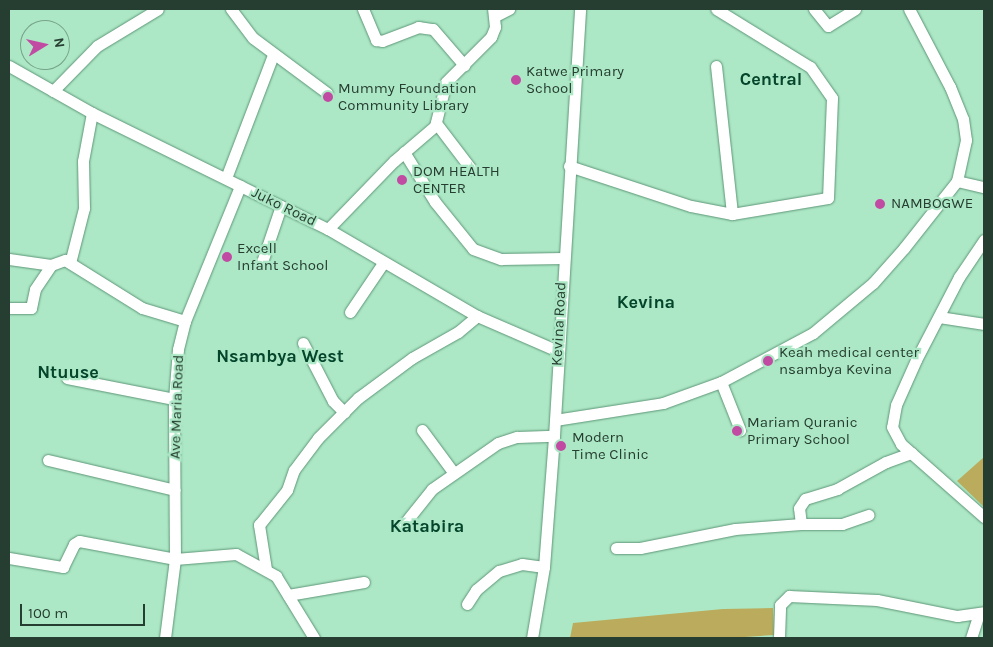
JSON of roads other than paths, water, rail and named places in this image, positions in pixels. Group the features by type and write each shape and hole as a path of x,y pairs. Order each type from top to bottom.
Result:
{"street":[{"path":"53,91 97,46 158,9"},
{"path":"231,9 253,38 273,55 327,93"},
{"path":"363,9 376,40 418,27 434,29 464,65"},
{"path":"328,229 436,122 446,82 490,37 494,12 509,9"},
{"name":"Kevina Road","path":"532,638 544,567 554,436 563,258 580,9"},
{"path":"569,166 691,206 732,214 828,198 832,98 810,67 716,9"},
{"path":"814,9 828,26 855,9"},
{"path":"554,420 663,403 721,382 813,333 845,309 904,248 957,180 966,140 963,119 909,9"},
{"path":"226,178 273,55"},
{"name":"Juko Road","path":"9,66 92,113 328,229 383,263 477,316 558,351"},
{"path":"716,66 732,214"},
{"path":"70,263 84,208 83,161 92,113"},
{"path":"436,122 471,168"},
{"path":"404,152 435,202 473,249 501,260 563,258"},
{"path":"957,180 984,187"},
{"name":"Ave Maria Road","path":"165,638 175,559 174,399 177,354 186,321 240,186"},
{"path":"262,262 281,206"},
{"path":"984,240 959,277 916,360 893,416 896,436 911,453 984,517"},
{"path":"9,259 51,265 63,260 142,308 186,321"},
{"path":"350,312 383,263"},
{"path":"9,308 31,308 35,289 51,265"},
{"path":"266,569 259,533 264,516 287,490 302,458 344,412 412,358 458,332 477,316"},
{"path":"939,317 984,324"},
{"path":"304,342 333,401 344,412"},
{"path":"66,378 174,399"},
{"path":"721,382 740,430"},
{"path":"422,430 453,472"},
{"path":"404,524 424,497 453,472 498,443 516,437 554,436"},
{"path":"801,524 799,508 805,499 837,489 886,462 911,453"},
{"path":"48,460 175,490"},
{"path":"616,548 649,546 734,529 801,524 842,524 868,515"},
{"path":"9,558 63,567 74,544 79,541 175,559 236,554 276,576 314,638"},
{"path":"467,604 476,590 499,571 522,564 544,567"},
{"path":"288,595 364,582"},
{"path":"779,638 780,605 789,596 877,600 957,616 982,613"},
{"path":"970,638 982,613"}],"place":[{"name":"Katwe Primary School","path":"516,80"},
{"name":"Mummy Foundation Community Library","path":"328,97"},
{"name":"DOM HEALTH CENTER","path":"402,180"},
{"name":"NAMBOGWE","path":"880,204"},
{"name":"Excell Infant School","path":"227,257"},
{"name":"Keah medical center nsambya Kevina","path":"768,361"},
{"name":"Mariam Quranic Primary School","path":"737,431"},
{"name":"Modern Time Clinic","path":"561,446"}],"district":[{"name":"Central","path":"771,79"},
{"name":"Kevina","path":"646,302"},
{"name":"Nsambya West","path":"280,356"},
{"name":"Ntuuse","path":"68,372"},
{"name":"Katabira","path":"427,526"}]}
